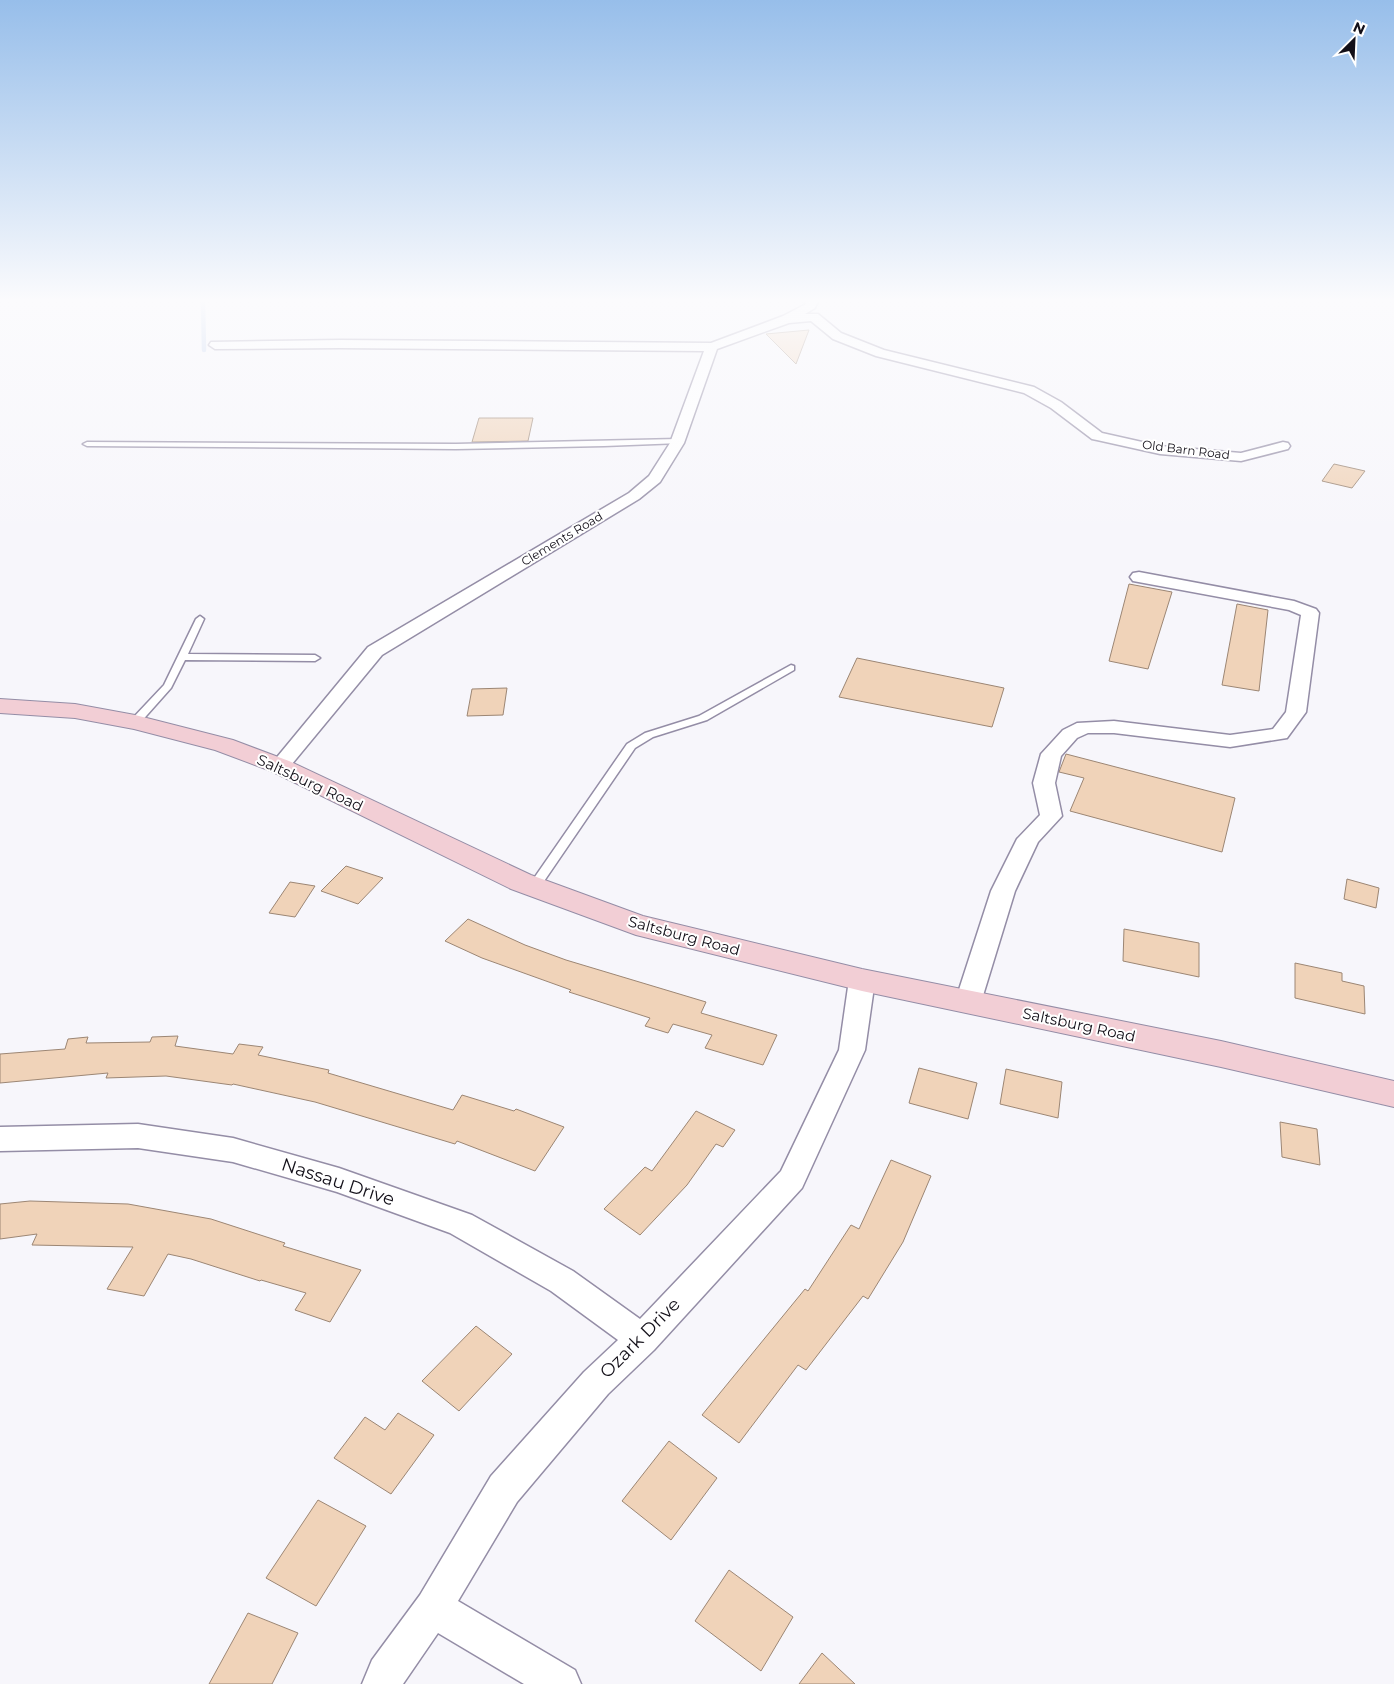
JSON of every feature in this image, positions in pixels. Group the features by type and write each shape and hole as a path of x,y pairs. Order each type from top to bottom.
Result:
{"main road":[{"name":"Saltsburg Road","path":"0,706 75,711 135,722 224,745 280,766 534,887 636,925 862,980 1221,1054 1394,1094"}],"street":[{"name":"Clements Road","path":"280,766 375,651 634,496 654,479 678,441 700,380"},
{"name":"Old Barn Road","path":"987,380 1029,390 1056,405 1097,436 1160,450 1241,456 1283,446"},
{"path":"968,1002 1003,891 1028,839 1051,816 1044,783 1051,754 1070,734 1084,727 1114,727 1230,741 1280,734 1296,712 1310,613 1294,606 1139,577"},
{"name":"Ozark Drive","path":"382,1684 386,1674 433,1608 504,1489 596,1383 642,1339 792,1179 852,1050 862,980"},
{"name":"Nassau Drive","path":"0,1139 10,1137 138,1136 233,1150 339,1180 462,1224 562,1281 642,1339"},
{"path":"433,1608 561,1684"}],"lane":[{"path":"87,444 496,446 678,441"},
{"path":"135,722 168,686 200,619"},
{"path":"181,657 315,658"},
{"path":"534,887 631,746 649,735 703,718 792,668"}],"building":[{"path":"479,418 533,418 528,441 472,442"},
{"path":"1334,464 1365,471 1352,488 1322,481"},
{"path":"1129,584 1172,592 1148,669 1109,661"},
{"path":"1237,604 1268,610 1259,691 1222,685"},
{"path":"857,658 1004,688 992,727 839,697"},
{"path":"507,688 503,715 467,716 472,689"},
{"path":"1066,754 1235,798 1222,852 1070,811 1084,778 1059,772"},
{"path":"346,866 383,878 358,904 321,891"},
{"path":"1347,879 1379,888 1376,908 1344,899"},
{"path":"290,882 315,886 295,917 269,913"},
{"path":"468,919 525,945 566,960 706,1002 701,1013 777,1035 763,1065 705,1048 712,1035 673,1024 668,1033 645,1026 650,1018 569,992 571,990 482,958 445,941"},
{"path":"1124,929 1199,943 1199,977 1123,961"},
{"path":"1295,963 1342,973 1342,981 1364,986 1365,1014 1295,998"},
{"path":"178,1036 175,1046 233,1054 239,1044 263,1047 258,1055 329,1070 328,1073 453,1110 462,1095 514,1111 516,1109 564,1127 535,1171 457,1141 455,1144 315,1102 233,1084 166,1076 106,1078 108,1073 0,1083 0,1054 65,1049 68,1039 88,1037 86,1043 150,1042 152,1037"},
{"path":"919,1068 977,1083 968,1119 909,1103"},
{"path":"1006,1069 1062,1082 1058,1118 1000,1104"},
{"path":"696,1111 735,1130 723,1147 716,1144 687,1185 640,1235 604,1209 645,1167 652,1171"},
{"path":"1280,1122 1317,1129 1320,1165 1282,1157"},
{"path":"891,1160 931,1176 903,1242 868,1299 863,1296 806,1370 798,1365 739,1443 702,1415 805,1289 808,1291 851,1225 859,1229"},
{"path":"30,1201 128,1204 211,1219 285,1243 283,1246 361,1270 330,1322 295,1310 306,1293 168,1254 144,1296 107,1289 133,1247 32,1245 37,1234 0,1239 0,1204"},
{"path":"476,1326 512,1354 459,1411 422,1381"},
{"path":"398,1413 434,1435 391,1494 334,1458 365,1417 385,1430"},
{"path":"669,1441 717,1478 671,1540 622,1501"},
{"path":"318,1500 366,1526 316,1606 266,1578"},
{"path":"729,1570 793,1617 761,1671 695,1621"},
{"path":"248,1613 298,1633 272,1684 209,1684"},
{"path":"822,1653 855,1684 799,1684"}]}
